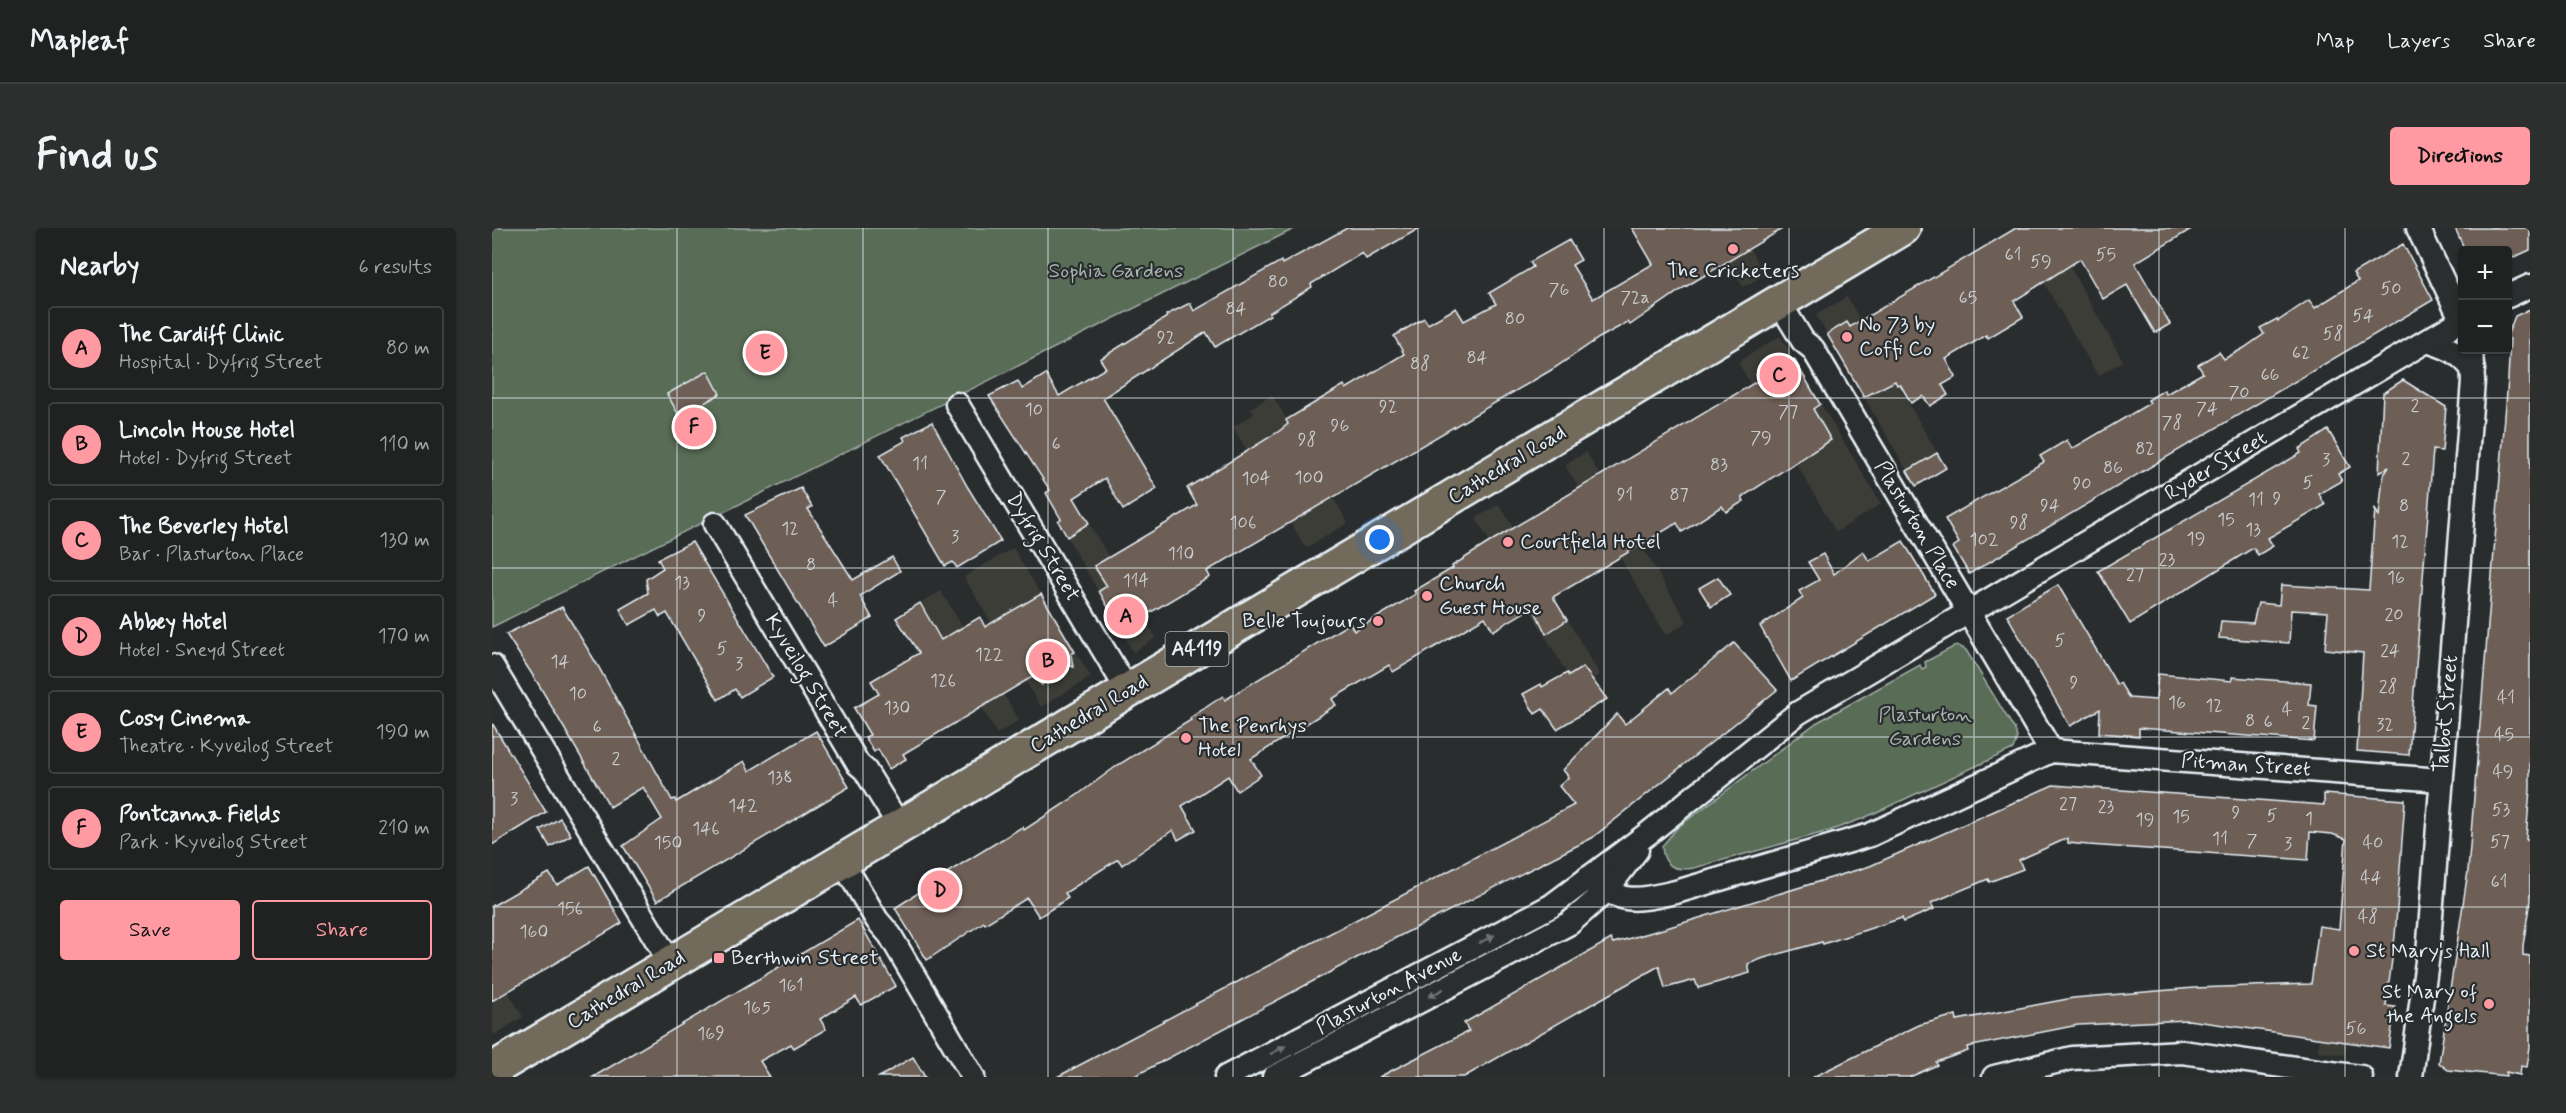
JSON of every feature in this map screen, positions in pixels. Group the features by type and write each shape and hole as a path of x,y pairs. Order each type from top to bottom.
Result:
{"main road":[{"name":"Cathedral Road","path":"492,1070 1903,228"}],"street":[{"path":"2418,228 2458,313"},
{"path":"2512,294 2530,285"},
{"name":"Plasturton Place","path":"1779,302 1803,341 1813,349 2051,751"},
{"name":"Ryder Street","path":"1970,613 2458,323"},
{"path":"2427,341 2472,360"},
{"name":"Talbot Street","path":"2411,1077 2427,954 2472,360"},
{"name":"Dyfrig Street","path":"957,404 1128,691"},
{"name":"Kyveilog Street","path":"715,524 858,764 865,770 900,827"},
{"path":"1970,613 1798,713 1650,832 1596,885 1626,899 1655,897 1870,835 2051,751"},
{"path":"492,666 670,964"},
{"name":"Pitman Street","path":"2051,751 2441,780"},
{"path":"842,861 877,920 890,935 973,1077"},
{"name":"Plasturton Avenue","path":"1226,1077 1551,906 1596,885"},
{"name":"Plasturton Avenue","path":"1274,1077 1562,927 1576,918 1596,885"},
{"path":"1994,1077 2072,1058 2182,1052 2361,1077"}],"shaded area":[{"path":"1708,228 1737,228 1765,275 1743,287"},
{"path":"2012,228 2048,228 2123,361 2098,376"},
{"path":"1847,297 1946,468 1916,486 1816,315"},
{"path":"1780,336 1881,504 1836,532 1738,362"},
{"path":"1272,395 1348,523 1306,548 1233,427 1254,414 1251,408"},
{"path":"1586,452 1687,622 1666,635 1565,465"},
{"path":"1499,504 1600,675 1576,689 1476,518"},
{"path":"1080,508 1156,638 1133,652 1058,521"},
{"path":"1013,548 1091,677 1041,707 964,577"},
{"path":"941,591 1019,720 997,734 920,603"},
{"path":"492,965 523,1017 492,1036"},
{"path":"2327,984 2355,988 2345,1055 2318,1051"}],"green space":[{"name":"Sophia Gardens","path":"492,228 1296,228 492,627"},
{"name":"Plasturton Gardens","path":"1957,645 1966,650 2015,730 2017,738 2013,749 1864,818 1829,831 1694,868 1676,868 1665,859 1662,846 1677,828 1816,723 1920,665 1922,669 1926,667 1925,662"}],"building":[{"path":"1347,228 1420,228 1366,259 1362,253 1311,284 1312,287 1269,313 1270,315 1215,347 1206,332 1103,398 1157,489 1123,510 1105,478 1074,498 1089,523 1067,537 1058,521 1061,519 1046,493 1050,490 989,396 1018,381 1022,389 1046,374 1059,396 1106,368 1100,359 1167,317 1166,315 1190,303 1194,311 1281,261 1282,264"},
{"path":"1632,228 1784,228 1685,287 1630,325 1628,322 1599,338 1553,369 1207,571 1210,577 1121,630 1099,591 1107,586 1094,566 1197,505 1187,488 1278,432 1288,424 1286,420 1344,385 1346,389 1404,354 1394,336 1424,318 1428,324 1456,308 1464,321 1496,304 1489,293 1533,267 1530,262 1569,240 1581,260 1572,265 1593,299 1653,264"},
{"path":"2016,228 2193,228 2135,263 2170,324 2155,333 2127,285 2103,299 2080,259 2014,301 2023,317 1988,338 1986,335 1946,359 1956,377 1942,385 1948,395 1930,406 1923,396 1911,403 1900,384 1897,385 1895,381 1864,397 1827,334 1847,322 1850,327"},
{"path":"2455,228 2530,228 2530,250 2512,258 2512,246 2463,246"},
{"path":"2403,244 2433,300 1969,574 1953,547 1959,543 1945,519 2044,462 2040,456 2067,440 2072,449 2150,403 2148,400 2164,390 2166,394 2203,373 2198,365 2219,352 2224,359 2244,348 2264,334 2260,328 2277,319 2278,321 2309,300 2315,308 2358,281 2353,273"},
{"path":"2530,309 2530,789 2526,839 2530,839 2530,900 2523,955 2530,956 2530,1047 2527,1067 2521,1066 2520,1075 2506,1072 2506,1076 2448,1070 2439,1063 2468,871 2509,354 2512,354 2512,324 2515,316"},
{"path":"1794,359 1820,404 1813,409 1831,440 1742,497 1744,501 1726,512 1722,506 1682,532 1677,523 1553,597 1567,620 1546,634 1533,607 1493,631 1485,617 1393,672 1389,665 1332,699 1336,705 1251,759 1261,775 1237,791 1228,776 1182,806 1196,830 1178,840 1173,830 1122,865 1118,859 1065,893 1068,898 1039,917 1027,898 985,924 984,922 927,960 895,908 923,890 922,888 1022,827 1024,830 1118,765 1191,720 1190,718 1223,696 1225,700 1350,623 1354,631 1416,594 1414,591 1453,568 1452,566 1493,540"},
{"path":"708,371 720,394 680,417 667,394"},
{"path":"2403,380 2446,407 2442,451 2433,450 2409,755 2357,751 2363,653 2325,649 2328,612 2291,610 2289,643 2219,638 2221,621 2253,623 2258,603 2279,605 2281,585 2369,590 2375,509 2379,516 2383,476 2389,467 2379,473 2383,393"},
{"path":"932,422 967,486 1001,541 957,568 953,562 945,566 880,455 905,441 903,437"},
{"path":"2328,430 2350,467 2338,474 2342,481 2319,494 2325,505 2268,538 2273,546 2258,555 2253,548 2130,624 2098,571 2301,453 2299,449"},
{"path":"1937,453 1946,468 1916,486 1907,471"},
{"path":"801,488 812,507 808,509 853,580 892,557 900,571 860,596 872,618 824,647 745,515"},
{"path":"1903,541 1935,594 1791,681 1760,626 1803,598 1799,591 1819,580 1808,562 1823,554 1834,574 1863,551 1869,561"},
{"path":"692,542 773,677 740,697 735,689 718,700 667,613 660,617 656,610 629,625 620,609 648,593 646,579 663,568 658,559"},
{"path":"1718,577 1730,595 1711,607 1699,588"},
{"path":"2058,585 2117,685 2120,683 2129,698 2156,700 2158,674 2232,681 2232,677 2311,683 2309,705 2317,706 2314,741 2139,728 2139,736 2099,733 2100,709 2070,726 2007,615"},
{"path":"1041,594 1075,652 1071,654 1073,667 1060,661 1043,671 1042,685 1032,677 903,754 906,759 889,769 878,749 874,752 865,737 870,735 854,708 879,694 871,681 919,653 896,618 920,603 941,640 980,617 985,627"},
{"path":"562,607 598,666 672,800 675,799 676,802 744,761 749,771 816,731 849,787 657,901 623,846 662,819 643,787 610,807 539,685 506,634"},
{"path":"1734,643 1777,690 1592,838 1364,954 1133,1077 1057,1077 1574,805 1559,786 1569,777 1563,770 1617,714 1625,724 1669,688 1672,693"},
{"path":"1583,667 1607,699 1557,729 1543,709 1535,714 1523,694 1541,684 1542,687 1567,673 1569,676"},
{"path":"492,723 546,812 492,845"},
{"path":"2053,785 2324,805 2324,794 2405,800 2395,936 2386,1006 2395,1007 2389,1048 2188,1020 2078,1025 1967,1047 1968,1051 1936,1062 1937,1065 1910,1077 1813,1077 1919,1025 1956,1015 1957,1020 2073,998 2194,988 2311,984 2319,926 2339,929 2346,839 2332,834 2310,832 2308,860 2088,845 2068,843 2068,838 2019,860 2023,869 1989,882 1988,879 1931,903 1934,909 1903,922 1902,918 1823,944 1822,942 1764,958 1748,964 1750,973 1698,988 1695,980 1665,988 1659,966 1464,1077 1379,1077 1469,1031 1464,1023 1611,939 1613,943 1663,929 1870,866"},
{"path":"560,818 571,835 550,847 540,830"},
{"path":"589,866 622,923 492,1001 492,906 549,873 557,885"},
{"path":"858,920 896,986 861,1005 856,997 820,1019 826,1029 794,1048 791,1044 760,1061 770,1077 593,1077"},
{"path":"913,1057 925,1077 879,1077"}],"place":[{"name":"The Cricketers","path":"1733,249"},
{"name":"No 73 by Coffi Co","path":"1847,337"},
{"name":"Cosy Cinema","path":"765,353"},
{"name":"The Beverley Hotel","path":"1779,375"},
{"name":"Pontcanna Fields","path":"694,427"},
{"name":"Courtfield Hotel","path":"1508,542"},
{"name":"Church Guest House","path":"1427,596"},
{"name":"The Cardiff Clinic","path":"1126,616"},
{"name":"Belle Toujours","path":"1378,621"},
{"name":"Lincoln House Hotel","path":"1048,661"},
{"name":"The Penrhys Hotel","path":"1186,738"},
{"name":"Abbey Hotel","path":"940,890"},
{"name":"St Mary's Hall","path":"2354,951"},
{"name":"Berthwin Street","path":"719,958"},
{"name":"St Mary of the Angels","path":"2489,1004"}]}
